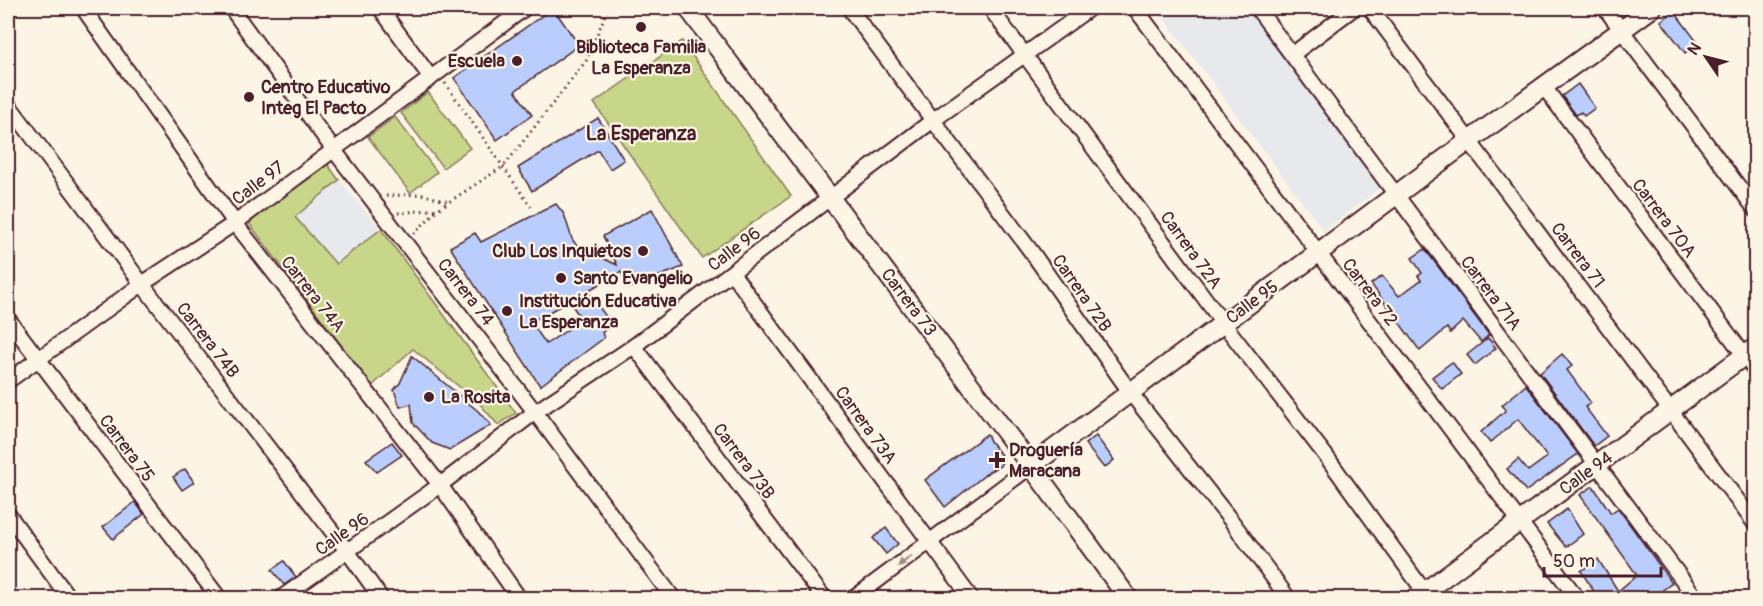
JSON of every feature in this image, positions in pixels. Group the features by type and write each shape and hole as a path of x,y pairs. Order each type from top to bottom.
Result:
{"street":[{"name":"Carrera 74A","path":"83,8 235,223 440,486 519,598"},
{"name":"Carrera 74","path":"231,8 333,149 536,412 673,598"},
{"path":"380,8 434,75"},
{"name":"Calle 97","path":"8,381 142,284 235,223 525,8"},
{"name":"Carrera 73","path":"688,8 1128,598"},
{"name":"Carrera 72B","path":"849,8 1033,254 1130,392 1233,523 1288,598"},
{"name":"Carrera 72A","path":"990,8 1223,323 1326,456 1423,596"},
{"name":"Calle 96","path":"281,598 440,486 536,412 634,346 932,121 1090,8"},
{"name":"Carrera 72","path":"1135,8 1577,598"},
{"name":"Carrera 71A","path":"1257,8 1696,598"},
{"path":"1293,54 1354,8"},
{"name":"Carrera 71","path":"1370,8 1755,525"},
{"path":"1605,8 1755,210"},
{"name":"Calle 95","path":"854,598 1395,195 1652,8"},
{"name":"Carrera 70A","path":"1544,87 1750,352 1755,371"},
{"name":"Carrera 74B","path":"8,104 381,598"},
{"name":"Carrera 73A","path":"732,273 971,598"},
{"name":"Carrera 75","path":"8,319 219,598"},
{"name":"Carrera 73B","path":"634,346 824,598"},
{"name":"Calle 94","path":"1423,596 1518,522 1750,352"},
{"path":"8,514 69,598"}],"path":[{"path":"405,243 438,209 504,166 586,61 608,8"},
{"path":"434,75 504,166 531,207"},
{"path":"373,199 391,194 421,194 449,202"},
{"path":"384,214 438,209"}],"shaded area":[{"path":"1156,8 1248,8 1382,186 1324,231"},
{"path":"339,180 381,229 336,264 295,216"}],"green space":[{"path":"682,41 791,196 702,258 594,103"},
{"path":"428,92 470,148 443,168 401,113"},
{"path":"395,117 437,172 410,193 368,137"},
{"path":"326,162 339,180 295,217 336,264 381,229 516,413 498,425 479,403 413,349 372,386 248,222"}],"building":[{"name":"Escuela","path":"553,8 579,45 515,91 532,115 497,140 454,78"},
{"path":"1674,11 1698,43 1685,53 1661,21"},
{"path":"1578,84 1595,108 1584,116 1581,112 1576,115 1562,96"},
{"path":"598,118 624,160 610,169 598,150 532,191 518,168"},
{"path":"556,204 564,214 572,239 577,246 617,265 603,236 652,209 683,267 629,288 621,272 587,291 611,323 602,333 604,338 540,386 450,247 475,233 481,242","holes":["569,301 582,320 546,344 531,322"]},
{"path":"1425,249 1489,335 1481,342 1463,321 1450,333 1447,328 1420,351 1371,284 1382,276 1399,296 1421,280 1418,276 1422,273 1412,258"},
{"path":"1488,338 1496,348 1475,365 1467,355"},
{"path":"1562,354 1572,366 1567,370 1591,403 1585,407 1607,436 1594,446 1540,373"},
{"name":"La Rosita","path":"412,356 478,411 491,425 450,450 432,443 413,423 411,404 400,407 394,390 400,383"},
{"path":"1452,362 1461,374 1442,389 1432,377"},
{"path":"1526,385 1578,454 1526,491 1507,469 1518,459 1528,471 1547,457 1518,419 1490,443 1481,432 1506,410 1502,405"},
{"path":"987,434 1001,455 1003,460 1000,466 990,471 945,507 925,480"},
{"path":"1096,436 1114,460 1104,468 1085,444"},
{"path":"392,442 402,455 377,472 366,460"},
{"path":"185,469 194,482 182,490 173,477"},
{"path":"1593,486 1611,513 1618,508 1672,583 1652,598 1598,598 1581,571 1598,559 1618,591 1637,575 1580,495"},
{"path":"135,502 144,514 113,539 103,527"},
{"path":"1567,509 1583,534 1566,547 1547,524"},
{"path":"886,528 898,544 886,554 873,538"},
{"path":"284,561 296,577 284,585 272,570"}],"place":[{"name":"Biblioteca Familia La Esperanza","path":"641,27"},
{"name":"Escuela","path":"517,61"},
{"name":"Centro Educativo Integ El Pacto","path":"249,97"},
{"name":"Club Los Inquietos","path":"643,251"},
{"name":"Santo Evangelio","path":"561,278"},
{"name":"Institución Educativa La Esperanza","path":"507,311"},
{"name":"La Rosita","path":"429,397"},
{"name":"Droguería Maracana","path":"997,460"}],"district":[{"name":"La Esperanza","path":"641,133"}]}
